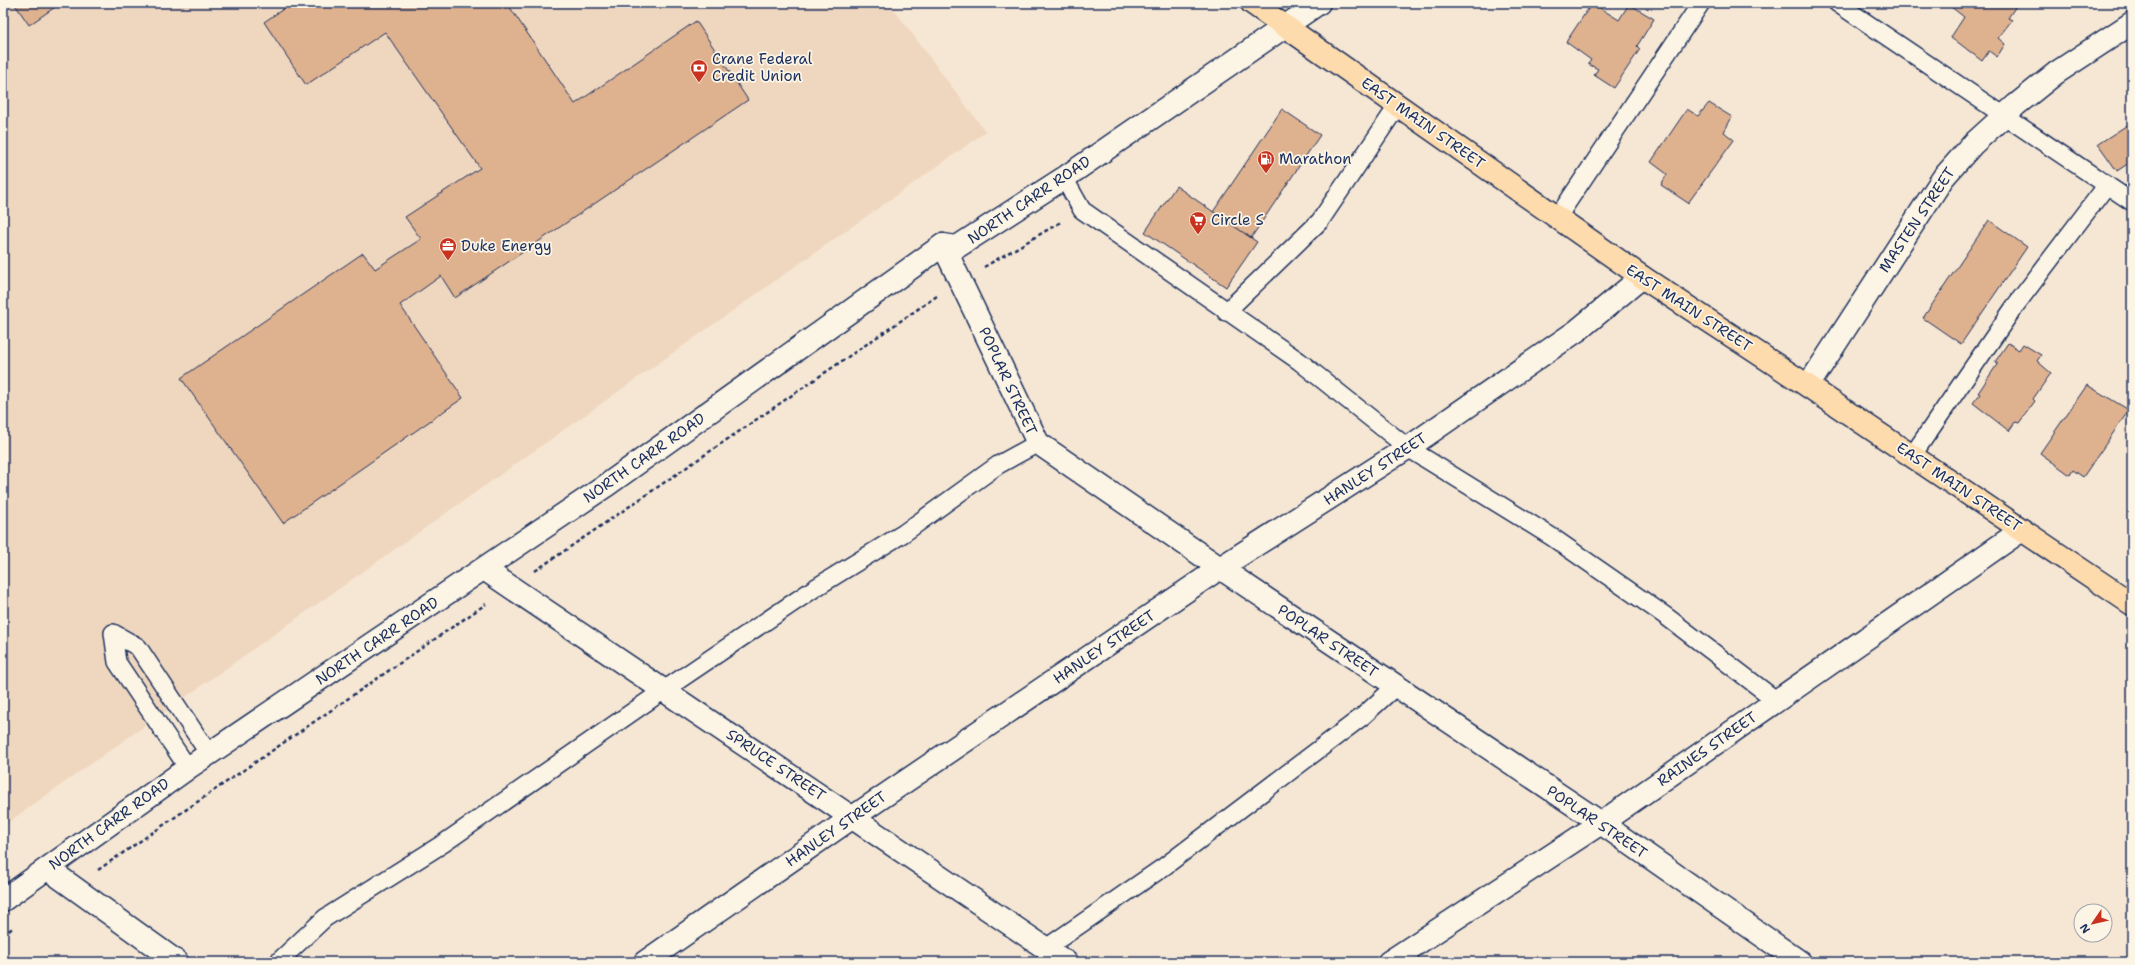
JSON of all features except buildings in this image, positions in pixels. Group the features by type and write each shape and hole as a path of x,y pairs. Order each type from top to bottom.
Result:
{"main road":[{"name":"EAST MAIN STREET","path":"1252,3 1642,278 1808,386 2132,604"}],"street":[{"name":"NORTH CARR ROAD","path":"3,900 188,768 604,487 943,245 957,247 1064,178 1319,3"},
{"name":"MASTEN STREET","path":"1808,386 1943,178 1973,144 2056,73 2132,23"},
{"name":"POPLAR STREET","path":"943,245 1038,442 1220,568 1601,823 1800,962"},
{"name":"HANLEY STREET","path":"645,962 853,817 1220,568 1408,448 1578,330 1642,278"},
{"name":"RAINES STREET","path":"1389,962 1601,823 2022,530"},
{"name":"SPRUCE STREET","path":"484,569 1066,962"},
{"path":"48,868 177,962"}],"lane":[{"path":"1557,218 1701,3"},
{"path":"1837,3 2003,117 2132,202"},
{"path":"1226,312 1320,221 1398,105"},
{"path":"1064,178 1082,210 1226,312 1299,361 1408,448 1552,537 1667,617 1777,701"},
{"path":"1912,456 2015,306 2107,185"},
{"path":"278,962 325,918 444,843 814,588 904,533 998,465 1038,442"},
{"path":"188,768 117,662 113,633 138,647 209,754"},
{"path":"1046,948 1166,866 1363,716 1396,686"}],"path":[{"path":"73,887 960,280 1082,210"},
{"path":"3,935 16,926"}],"shaded area":[{"name":"Duke Energy","path":"3,3 889,3 986,132 3,826"}],"place":[{"name":"Crane Federal Credit Union","path":"699,83"},
{"name":"Marathon","path":"1266,174"},
{"name":"Circle S","path":"1198,235"},
{"name":"Duke Energy","path":"448,261"}]}
